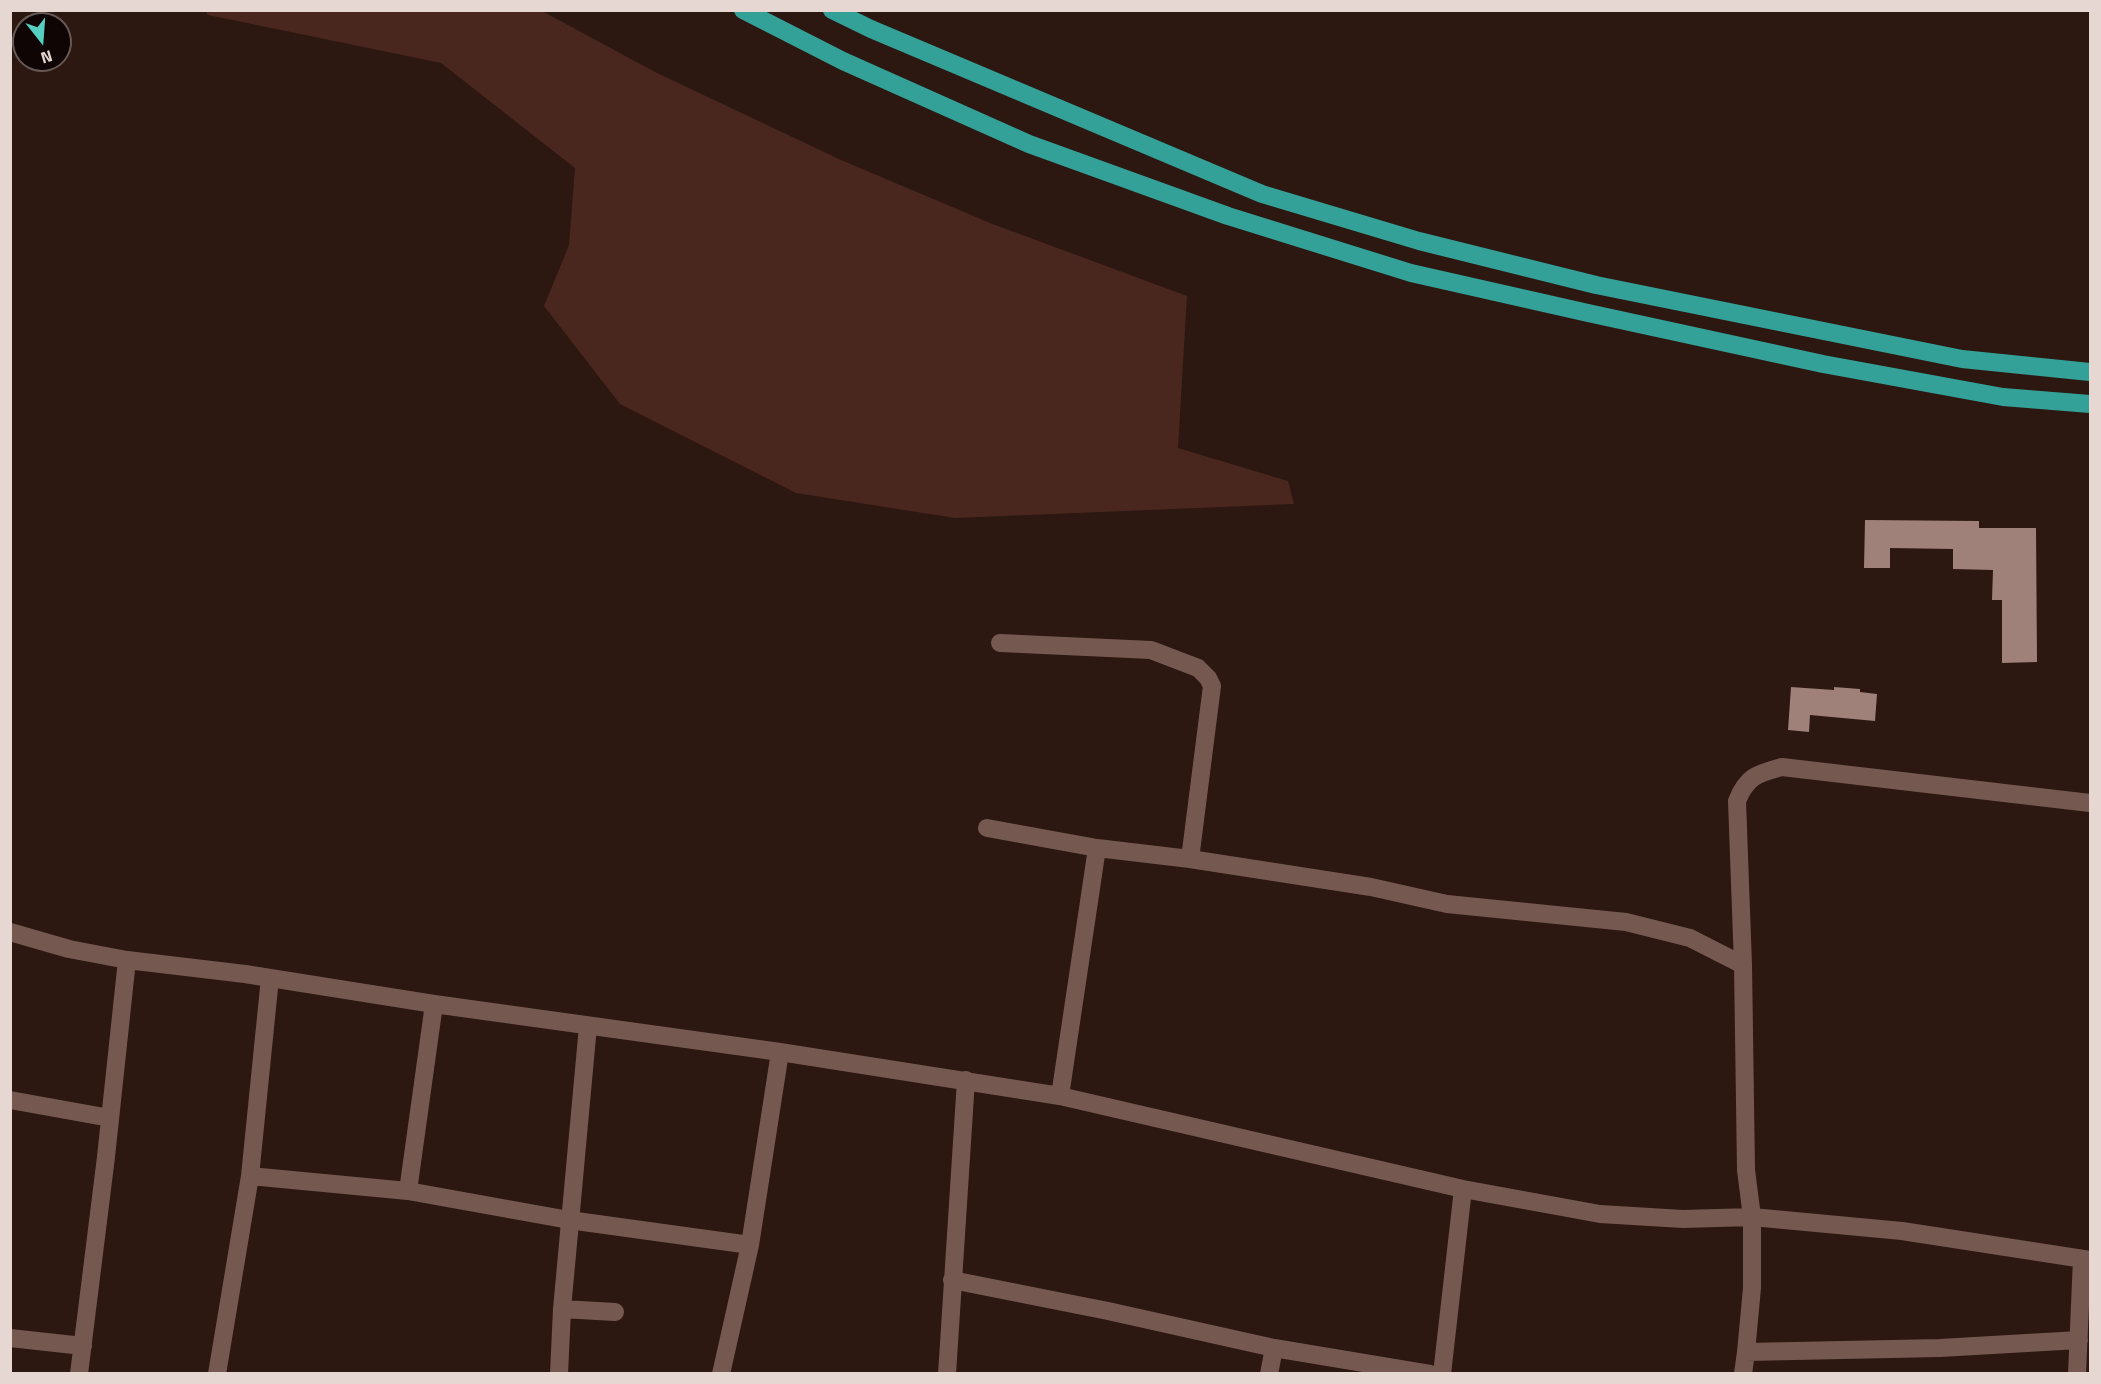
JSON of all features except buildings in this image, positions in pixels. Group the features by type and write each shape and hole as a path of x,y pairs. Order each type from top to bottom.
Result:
{"highway":[{"path":"743,10 843,62 1029,144 1228,216 1411,273 1588,314 1823,364 2003,398 2091,404"},
{"path":"832,10 871,29 1262,194 1419,241 1596,285 1962,358 2091,372"}],"street":[{"path":"1000,643 1151,650 1198,668 1208,678 1212,686 1190,859"},
{"path":"1743,1374 1752,1288 1752,1217 1746,1170 1743,964 1737,801 1743,785 1760,773 1782,767 2091,803"},
{"path":"987,828 1097,848 1190,859 1371,887 1447,904 1626,922 1690,938 1743,964"},
{"path":"1060,1096 1097,848"},
{"path":"10,932 69,949 127,960 187,966 434,1004 780,1052 1060,1096 1463,1189 1600,1214 1683,1219 1752,1217 1902,1231 2086,1259 2077,1374"},
{"path":"79,1374 127,960"},
{"path":"217,1374 250,1176 270,978"},
{"path":"408,1191 434,1004"},
{"path":"559,1374 569,1220 588,1026"},
{"path":"721,1374 750,1245 780,1052"},
{"path":"947,1374 966,1080"},
{"path":"10,1100 110,1119"},
{"path":"250,1176 408,1191 569,1220 750,1245"},
{"path":"1442,1374 1463,1189"},
{"path":"952,1280 1108,1311 1275,1348 1430,1374"},
{"path":"562,1309 615,1312"},
{"path":"10,1338 83,1346"},
{"path":"1746,1352 1940,1348 2079,1340"},
{"path":"1269,1374 1275,1348"}],"shaded area":[{"path":"206,11 542,11 655,72 841,160 990,223 1187,296 1178,448 1288,481 1294,504 955,518 796,493 620,404 544,306 569,245 575,168 441,63 208,15"}]}
